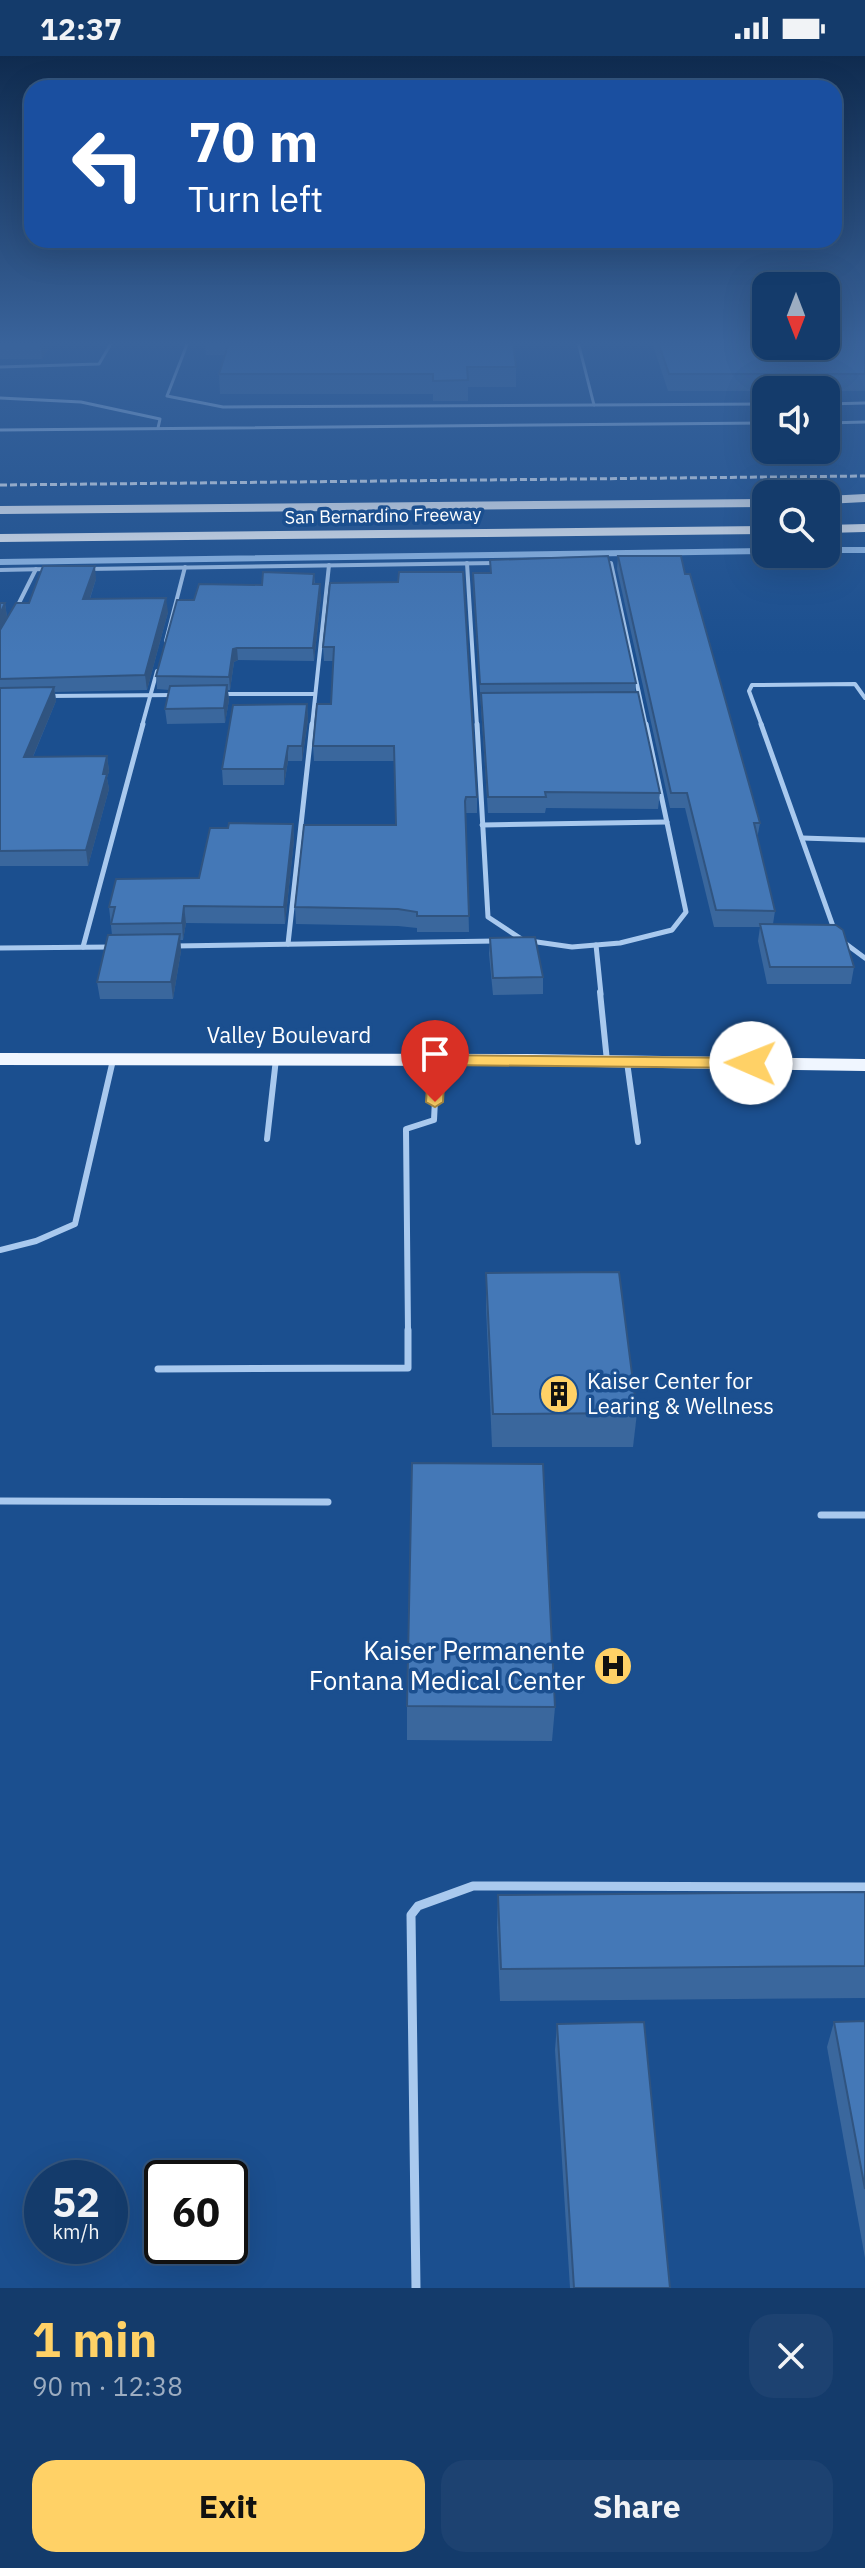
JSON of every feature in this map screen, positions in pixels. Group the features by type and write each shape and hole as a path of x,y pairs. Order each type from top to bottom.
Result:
{"highway":[{"path":"840,501 865,500"},
{"name":"San Bernardino Freeway","path":"0,510 752,502"},
{"path":"840,529 865,528"},
{"name":"San Bernardino Freeway","path":"0,538 752,530"}],"main road":[{"name":"Valley Boulevard","path":"0,1059 865,1065"}],"lane":[{"path":"467,563 488,917 523,940"},
{"path":"79,569 499,563"},
{"path":"162,946 523,940 572,947 672,930 686,912 611,563 595,563"},
{"path":"288,944 329,565"},
{"path":"162,652 185,567"},
{"path":"12,618 36,569"},
{"path":"0,570 50,569"},
{"path":"83,947 159,667"},
{"path":"865,698 855,684 752,685 749,691 837,938 865,958"},
{"path":"210,694 314,694"},
{"path":"45,696 181,695"},
{"path":"626,702 641,702"},
{"path":"475,703 490,703"},
{"path":"482,825 667,822"},
{"path":"802,838 865,840"},
{"path":"596,945 607,1061"},
{"path":"0,948 115,947"},
{"path":"0,1250 36,1241 75,1224 113,1059"},
{"path":"267,1139 276,1059"},
{"path":"158,1369 408,1368 406,1129 434,1120 437,1060"},
{"path":"627,1061 638,1142"},
{"path":"0,1501 328,1502"},
{"path":"821,1515 865,1515"},
{"path":"416,2288 411,1915 418,1906 473,1886 865,1887"}],"building":[{"path":"608,556 636,683 480,684 473,573 491,573 490,560"},
{"path":"618,556 681,556 685,574 690,574 760,823 754,823 775,911 716,910 687,793 671,793"},
{"path":"43,566 95,566 83,599 166,598 145,675 0,679 0,630 16,603 29,603"},
{"path":"263,572 314,574 313,584 320,584 313,648 233,649 229,677 156,676 177,600 194,600 199,584 262,585"},
{"path":"399,572 463,572 477,797 466,797 465,801 469,916 417,916 417,912 398,909 295,907 304,825 396,825 394,746 313,746 317,704 331,704 334,647 323,647 330,583 398,582"},
{"path":"227,685 224,708 165,709 170,686"},
{"path":"54,687 24,757 107,756 103,774 107,774 86,850 0,851 0,688"},
{"path":"638,692 660,793 545,792 546,797 488,797 481,693"},
{"path":"307,704 302,746 288,746 284,769 222,769 233,705"},
{"path":"229,823 293,824 284,907 184,906 182,923 111,924 115,907 109,907 116,879 199,878 210,828 228,828"},
{"path":"760,924 836,925 843,930 854,967 770,967"},
{"path":"180,934 171,982 97,982 108,935"},
{"path":"535,937 543,977 493,978 490,938"},
{"name":"Kaiser Center for Learing & Wellness","path":"619,1272 637,1413 493,1414 486,1273"},
{"path":"412,1463 543,1464 555,1707 407,1706"},
{"path":"865,1892 865,1966 501,1969 498,1895"},
{"path":"865,2021 865,2189 834,2022"},
{"path":"644,2022 670,2288 574,2288 557,2024"}],"waterway":[{"path":"840,550 865,550"},
{"path":"0,562 752,551"}],"railway":[{"path":"0,485 865,476"}],"place":[{"name":"Kaiser Center for Learing & Wellness","path":"559,1394"},
{"name":"Kaiser Permanente Fontana Medical Center","path":"613,1666"}],"route":[{"path":"435,1102 437,1060 751,1063"}]}
